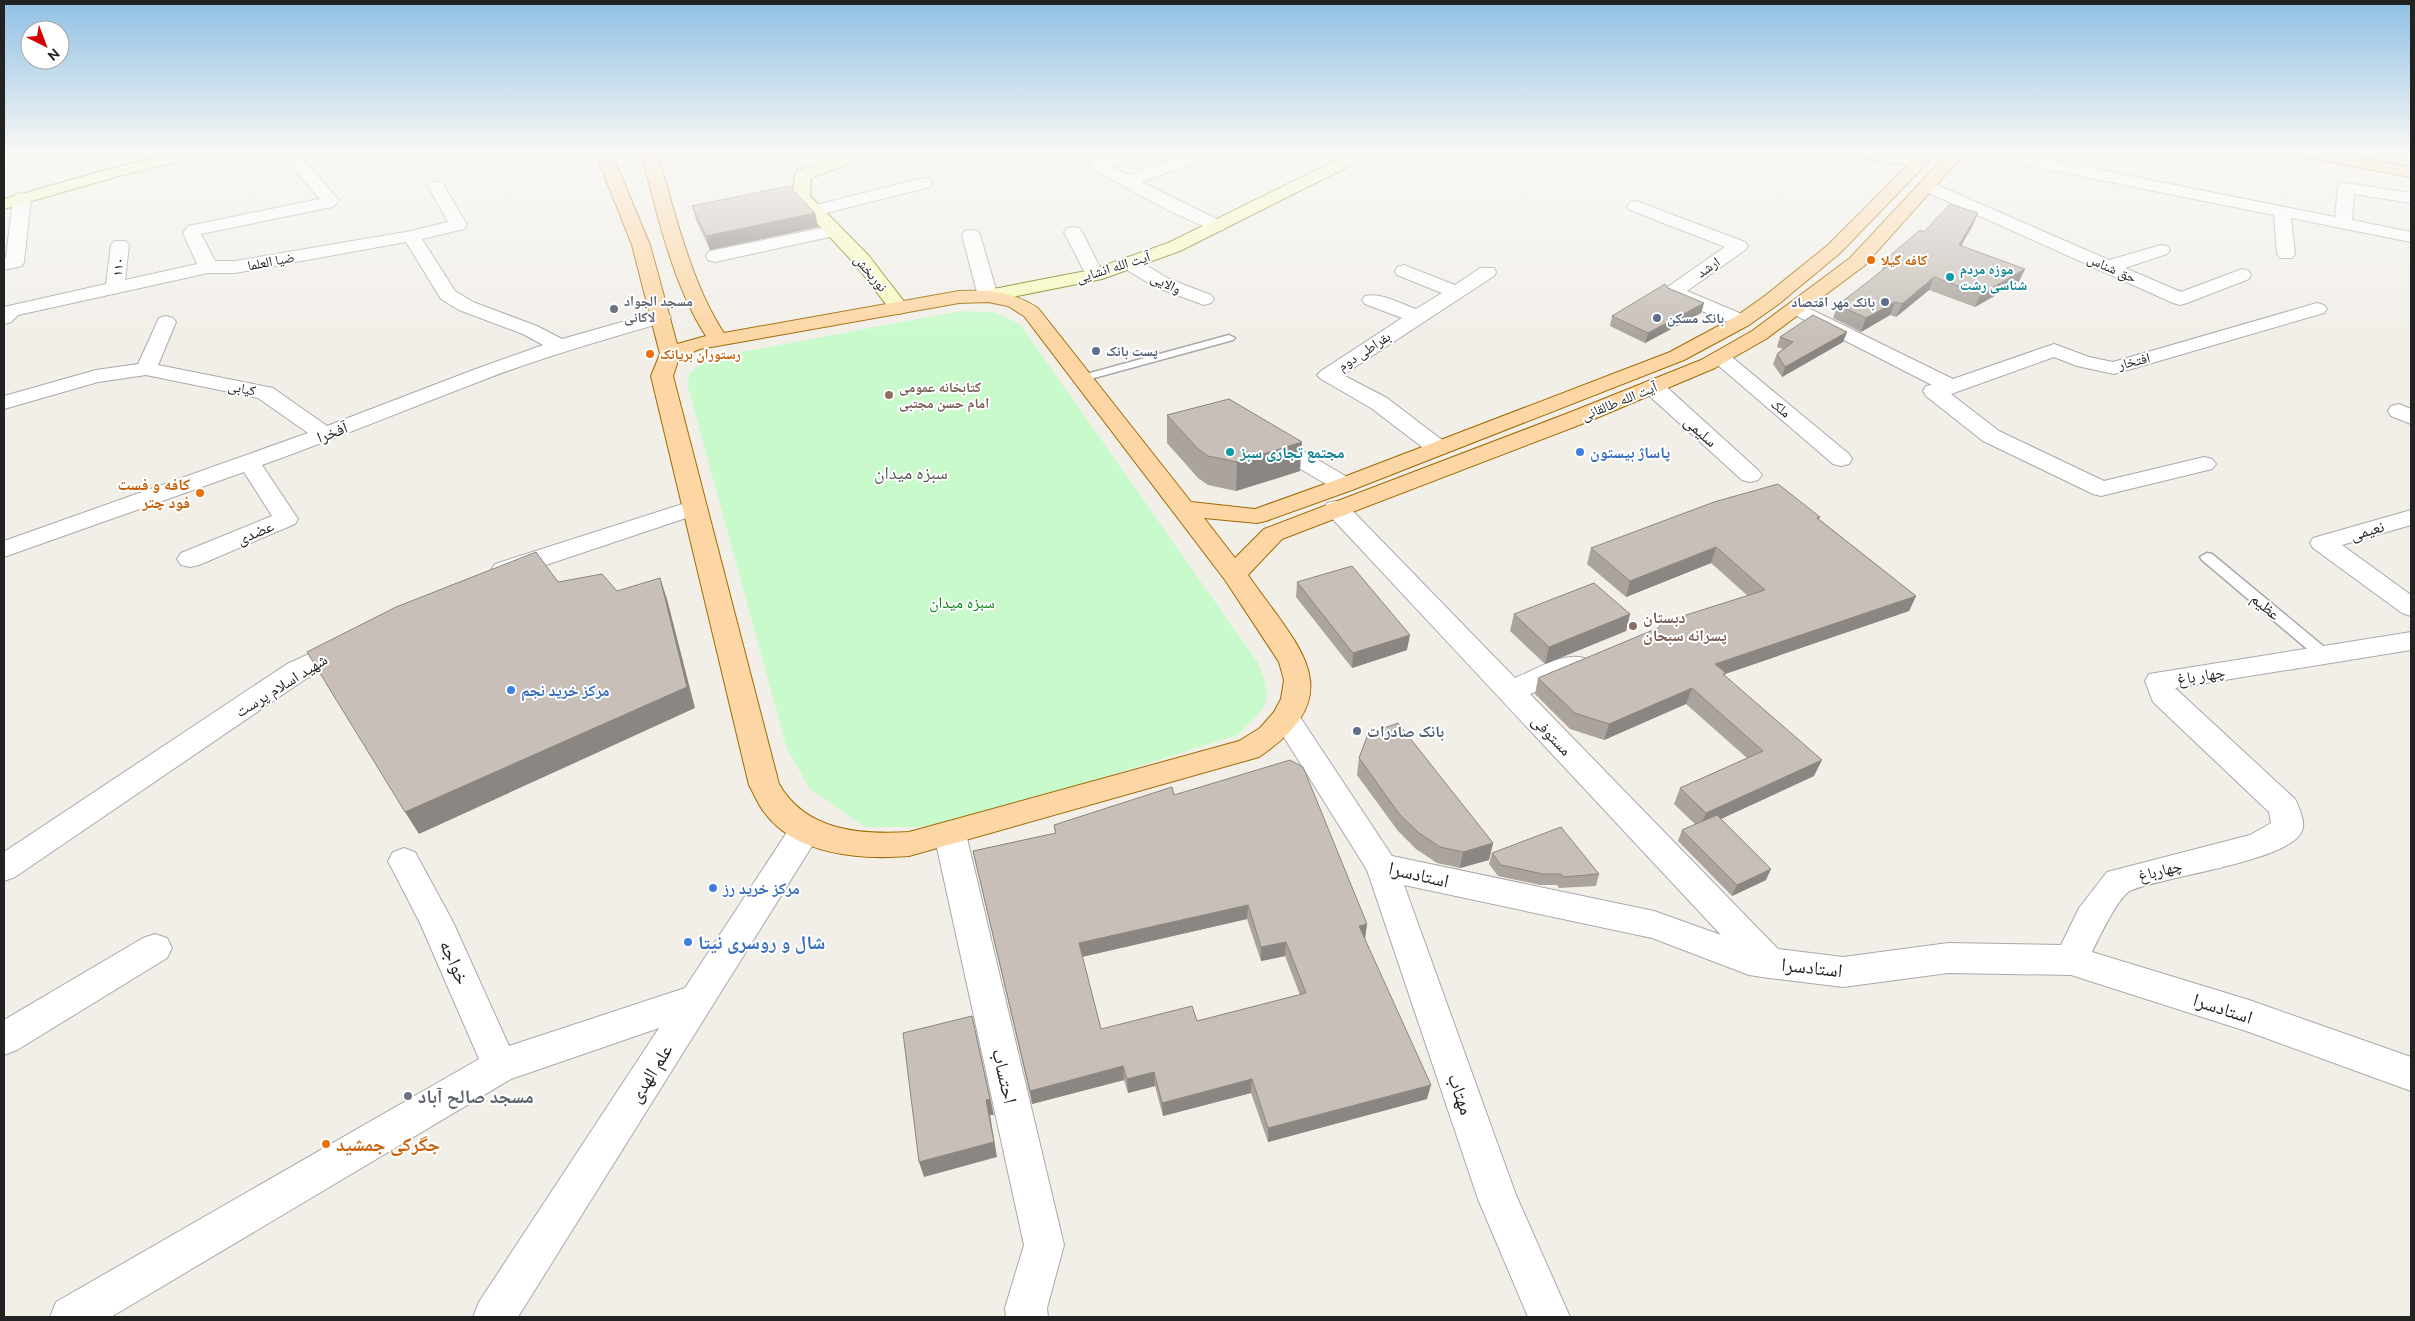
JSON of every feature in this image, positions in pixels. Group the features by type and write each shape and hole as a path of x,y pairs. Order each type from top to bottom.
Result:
{"main road":[{"path":"628,214 641,245 670,354 662,376 764,785 769,797 778,808 806,829 840,842 880,847 909,844 1249,749 1270,735 1286,718 1297,690 1298,680 1293,661 1234,574 1184,508 1031,312 1014,301 988,296 959,297 899,308 711,329 701,327 688,334 672,334 662,323"},
{"path":"666,214 711,329"},
{"name":"آیت الله طالقانی","path":"1234,574 1273,534 1340,496 1438,448 1677,356 1742,321 1834,249 1869,214"},
{"name":"آیت الله طالقانی","path":"1184,508 1257,516 1340,496 1579,417 1653,387 1720,357 1759,335 1857,262 1902,214"},
{"path":"670,354 695,344 711,329"},
{"path":"1239,514 1224,529 1224,534 1229,540 1239,545 1260,546"}],"street":[{"path":"4,264 15,262 20,214"},
{"path":"208,267 192,233 194,230 275,214"},
{"name":"ضیا العلما","path":"4,318 11,311 208,267 235,267 411,236 458,225 452,214"},
{"name":"نوربخش","path":"816,214 862,260 899,308"},
{"path":"1192,214 1217,226"},
{"name":"آیت الله انشایی","path":"988,296 1095,275 1174,247 1242,214"},
{"name":"ارشد","path":"1656,214 1739,246 1673,292 1742,321"},
{"name":"حق شناس","path":"1989,214 2180,299 2242,275"},
{"path":"2282,214 2286,254"},
{"path":"2290,214 2411,237"},
{"path":"2343,224 2344,214"},
{"path":"715,256 832,231"},
{"path":"1073,232 1095,275"},
{"path":"411,236 448,295 466,306 530,330 560,346"},
{"path":"971,236 988,296"},
{"name":"۱۱۰","path":"115,288 120,245"},
{"path":"2108,267 2161,250"},
{"name":"والایی","path":"1129,263 1162,283 1204,299"},
{"path":"1404,270 1456,292"},
{"name":"بقراطی دوم","path":"1438,448 1379,403 1328,375 1487,272"},
{"path":"1372,300 1418,317"},
{"path":"1796,308 1943,389 1991,436 2101,489 2204,464"},
{"name":"افتخار","path":"1943,389 2054,350 2084,362 2114,368 2317,309"},
{"path":"146,369 166,322"},
{"name":"آفخرا","path":"4,548 325,435 480,374 560,346 662,323"},
{"name":"ملک","path":"1720,357 1841,459"},
{"name":"کیابی","path":"4,403 96,376 146,369 266,393 325,435"},
{"name":"سلیمی","path":"1653,387 1750,475"},
{"name":"مستوفی","path":"1248,427 1340,496 1510,691 1769,963"},
{"name":"عضدی","path":"190,559 286,519 249,462"},
{"path":"477,580 695,507"},
{"name":"نعیمی","path":"2411,518 2322,543 2411,607"},
{"name":"شهید اسلام پرست","path":"4,868 297,671 365,636"},
{"name":"چهار باغ","path":"2288,829 2284,807 2163,695 2159,681 2411,641"},
{"path":"1510,691 1598,655"},
{"name":"استادسرا","path":"1286,718 1382,867 1654,925 1749,960 1769,963 1843,972 1948,958 2072,960 2249,1016 2411,1074"},
{"name":"علم الهدی","path":"494,1317 806,829"},
{"name":"چهارباغ","path":"2072,960 2091,918 2118,881 2258,845 2288,829"},
{"name":"احتساب","path":"950,834 1044,1245 1026,1308 1028,1317"},
{"name":"خواجه","path":"404,861 436,922 500,1066"},
{"name":"مهتاب","path":"1382,867 1498,1199 1549,1317"},
{"path":"4,1040 155,948"},
{"path":"71,1317 500,1066 696,1000"}],"lane":[{"path":"1083,378 1229,338"},
{"name":"عظیم","path":"2207,557 2324,655"}],"green space":[{"name":"سبزه میدان","path":"960,311 993,312 1020,324 1258,663 1267,695 1262,710 1238,735 990,813 920,827 865,827 810,789 787,749 688,387 689,373 710,358"}],"building":[{"path":"696,214 812,214 706,236"},
{"path":"1941,214 1978,214 1959,245 2025,269 1981,294 1934,277 1902,304 1895,302 1866,318 1838,305 1893,262 1886,259 1920,230 1924,232"},
{"name":"بانک مسکن","path":"1665,284 1668,288 1704,303 1648,333 1612,316"},
{"path":"1813,315 1847,332 1785,367 1777,354 1793,342 1780,337"},
{"path":"1229,399 1302,442 1237,462 1208,456 1198,449 1167,415"},
{"path":"1778,484 1820,517 1817,518 1916,596 1715,664 1726,673 1723,674 1822,760 1706,813 1680,788 1763,751 1692,688 1609,724 1575,713 1538,678 1658,628 1664,622 1765,590 1716,547 1630,581 1591,548 1714,502"},
{"name":"مرکز خرید نجم","path":"536,552 558,582 602,574 617,591 660,578 687,687 405,812 307,652 396,607"},
{"path":"1352,566 1410,635 1353,653 1297,582"},
{"path":"1594,583 1630,614 1549,647 1514,614"},
{"path":"1398,723 1493,843 1463,852 1440,847 1419,833 1400,815 1359,758 1368,734"},
{"path":"1290,760 1303,767 1367,924 1359,926 1431,1085 1268,1128 1252,1079 1162,1103 1154,1072 1127,1079 1123,1066 1030,1091 973,851 1056,833 1054,825 1172,787 1174,795","holes":["1248,905 1261,947 1286,942 1306,993 1197,1021 1192,1006 1101,1029 1079,943"]},
{"path":"1717,815 1771,869 1737,885 1682,830"},
{"path":"1561,827 1599,874 1563,877 1561,874 1543,874 1501,865 1492,853"},
{"path":"972,1016 990,1099 986,1100 994,1142 919,1162 903,1033"}],"place":[{"name":"کافه گیلا","path":"1871,260"},
{"name":"موزه مردم شناسی رشت","path":"1950,277"},
{"name":"بانک مهر اقتصاد","path":"1885,302"},
{"name":"مسجد الجواد لاکانی","path":"614,309"},
{"name":"بانک مسکن","path":"1657,318"},
{"name":"پست بانک","path":"1096,351"},
{"name":"رستوران بریانک","path":"650,354"},
{"name":"کتابخانه عمومی امام حسن مجتبی","path":"889,395"},
{"name":"مجتمع تجاری سبز","path":"1230,452"},
{"name":"پاساژ بیستون","path":"1580,452"},
{"name":"کافه و فست فود چتر","path":"200,493"},
{"name":"دبستان پسرانه سبحان","path":"1633,626"},
{"name":"مرکز خرید نجم","path":"511,690"},
{"name":"بانک صادرات","path":"1357,731"},
{"name":"مرکز خرید رز","path":"713,888"},
{"name":"شال و روسری نیتا","path":"688,942"},
{"name":"مسجد صالح آباد","path":"408,1096"},
{"name":"جگرکی جمشید","path":"326,1144"}],"district":[{"name":"سبزه میدان","path":"911,473"}]}
